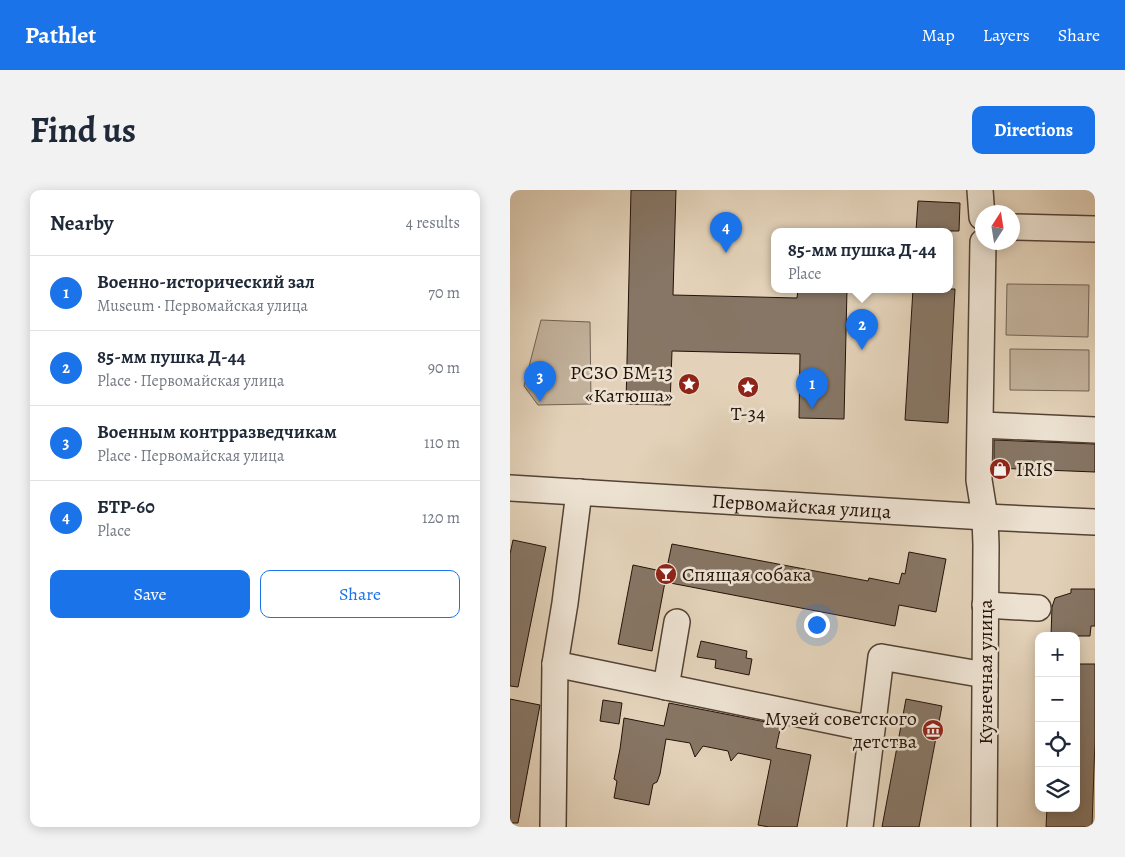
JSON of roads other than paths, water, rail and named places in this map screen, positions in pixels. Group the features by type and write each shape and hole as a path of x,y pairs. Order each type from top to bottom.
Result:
{"street":[{"path":"980,190 981,205"},
{"path":"1020,227 1095,229"},
{"name":"Кузнечная улица","path":"983,250 979,480 985,517 984,827"},
{"path":"981,425 1095,430"},
{"name":"Первомайская улица","path":"510,488 1095,522"},
{"path":"553,827 555,664 579,492"},
{"path":"986,604 1038,608"},
{"path":"666,687 677,622"},
{"path":"860,827 881,657 985,674"},
{"path":"555,664 871,730"}],"place":[{"name":"БТР-60","path":"726,253"},
{"name":"85-мм пушка Д-44","path":"862,350"},
{"name":"РСЗО БМ-13 «Катюша»","path":"689,384"},
{"name":"Т-34","path":"748,387"},
{"name":"Военным контрразведчикам","path":"540,402"},
{"name":"Военно-исторический зал","path":"812,409"},
{"name":"IRIS","path":"1000,469"},
{"name":"Спящая собака","path":"666,574"},
{"name":"Музей советского детства","path":"933,730"}]}
